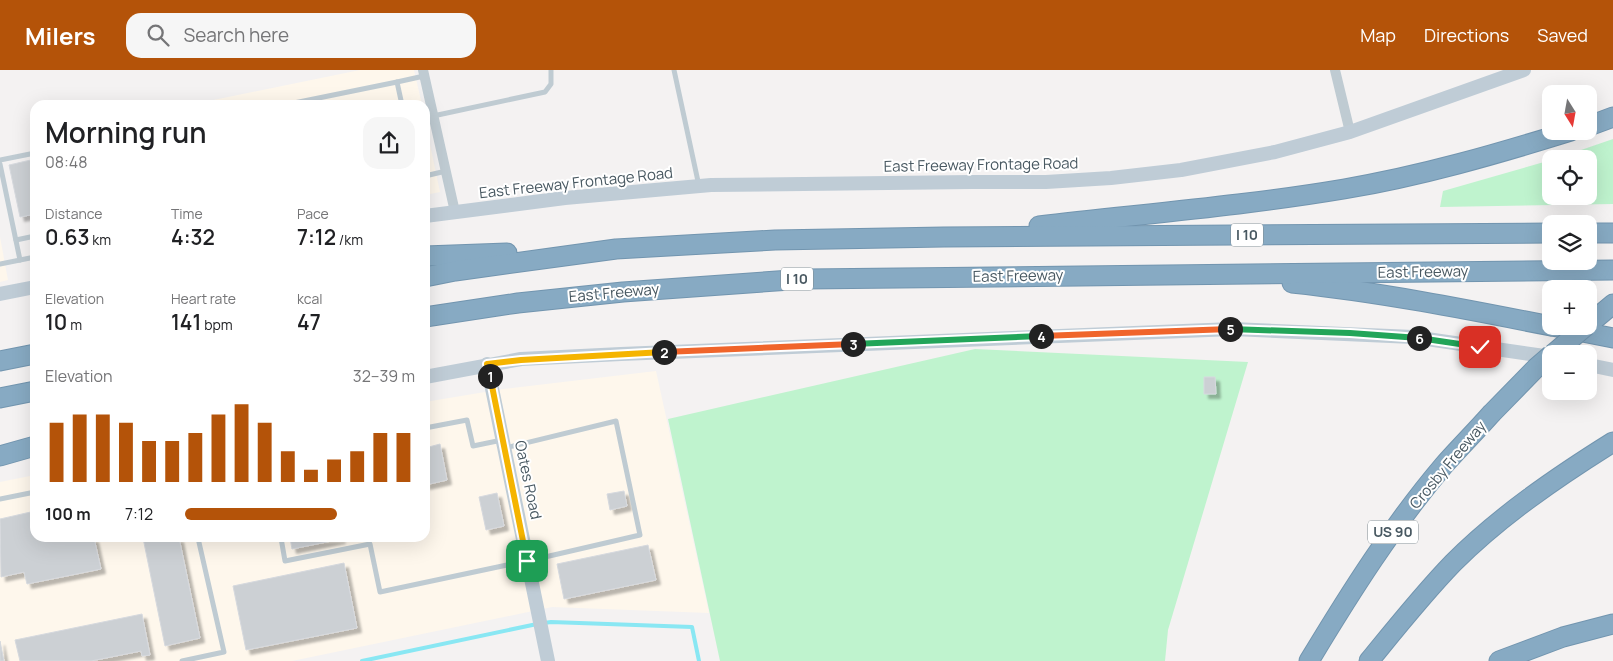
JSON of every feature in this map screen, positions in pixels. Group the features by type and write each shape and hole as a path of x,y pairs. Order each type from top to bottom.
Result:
{"highway":[{"path":"1598,123 1613,117"},
{"path":"944,237 1345,189 1440,168 1542,139"},
{"path":"1597,233 1613,232"},
{"name":"I 10","path":"430,276 616,249 775,240 1542,233"},
{"path":"430,256 616,249"},
{"name":"East Freeway","path":"430,316 623,292 768,281 1131,274 1613,270"},
{"path":"1131,274 1238,278 1330,287 1424,302 1542,324"},
{"name":"Crosby Freeway","path":"1597,317 1613,304"},
{"path":"430,321 464,311"},
{"name":"Crosby Freeway","path":"1564,345 1576,335"},
{"path":"1597,335 1613,338"},
{"path":"0,361 30,355"},
{"name":"Crosby Freeway","path":"1310,661 1345,602 1413,505 1444,465 1491,414 1542,364"},
{"path":"0,398 30,391"},
{"path":"1369,661 1408,613 1454,562 1496,525 1568,470 1613,442"},
{"path":"0,456 30,447"},
{"path":"1499,661 1563,637 1613,624"}],"main road":[{"name":"East Freeway Frontage Road","path":"430,215 565,198 699,186 1046,182 1111,178 1181,170 1275,152 1350,132 1524,70"},
{"path":"0,294 30,288"},
{"path":"430,376 487,364 521,360 622,354 1233,329 1413,337 1542,355"},
{"name":"Oates Road","path":"487,364 548,661"},
{"path":"1597,367 1613,370"},
{"path":"0,463 30,457"}],"street":[{"path":"1335,70 1350,132"},
{"path":"424,73 455,212"}],"lane":[{"path":"434,116 545,92 551,84 551,70"},
{"path":"674,70 699,186"},
{"path":"313,100 397,82 424,73"},
{"path":"397,82 401,100"},
{"path":"20,260 0,162 30,154"},
{"path":"430,175 446,171"},
{"path":"16,240 30,237"},
{"path":"0,264 30,258"},
{"path":"282,542 285,561 370,544 380,592 640,535 616,421 504,444 473,446 467,420 430,427"},
{"path":"0,499 30,493"},
{"path":"182,661 224,652 199,542"}],"shaded area":[{"path":"360,70 414,70 421,100 213,100"},
{"path":"430,145 440,192 430,194"},
{"path":"0,237 8,280 0,282"},
{"path":"656,371 709,613 552,607 292,661 0,661 0,482 30,476 30,542 430,542 430,401 503,389"}],"green space":[{"path":"1613,139 1613,204 1597,204 1597,150 1581,150"},
{"path":"1542,163 1542,205 1555,205 1440,207 1443,191"},
{"path":"975,349 1248,362 1168,630 1165,661 720,661 668,419"}],"building":[{"path":"30,160 30,215 20,217 9,165"},
{"path":"1204,377 1215,377 1216,394 1204,394"},
{"path":"440,444 447,480 430,484 430,447"},
{"path":"624,491 627,506 610,510 607,494"},
{"path":"497,493 504,526 486,530 479,497"},
{"path":"30,512 30,542 95,542 101,569 27,584 24,572 1,577 0,519"},
{"path":"144,542 180,542 200,638 165,646"},
{"path":"291,542 326,542 292,549"},
{"path":"648,545 656,580 564,599 557,564"},
{"path":"344,563 357,628 246,650 233,586"},
{"path":"142,614 150,655 142,656 141,651 91,661 20,661 15,640"},
{"path":"0,641 4,661 0,661"}],"waterway":[{"path":"544,623 692,627 699,661"},
{"path":"362,661 537,624"}],"route":[{"path":"527,561 487,364 622,354 1233,329 1413,337 1480,347"}]}
